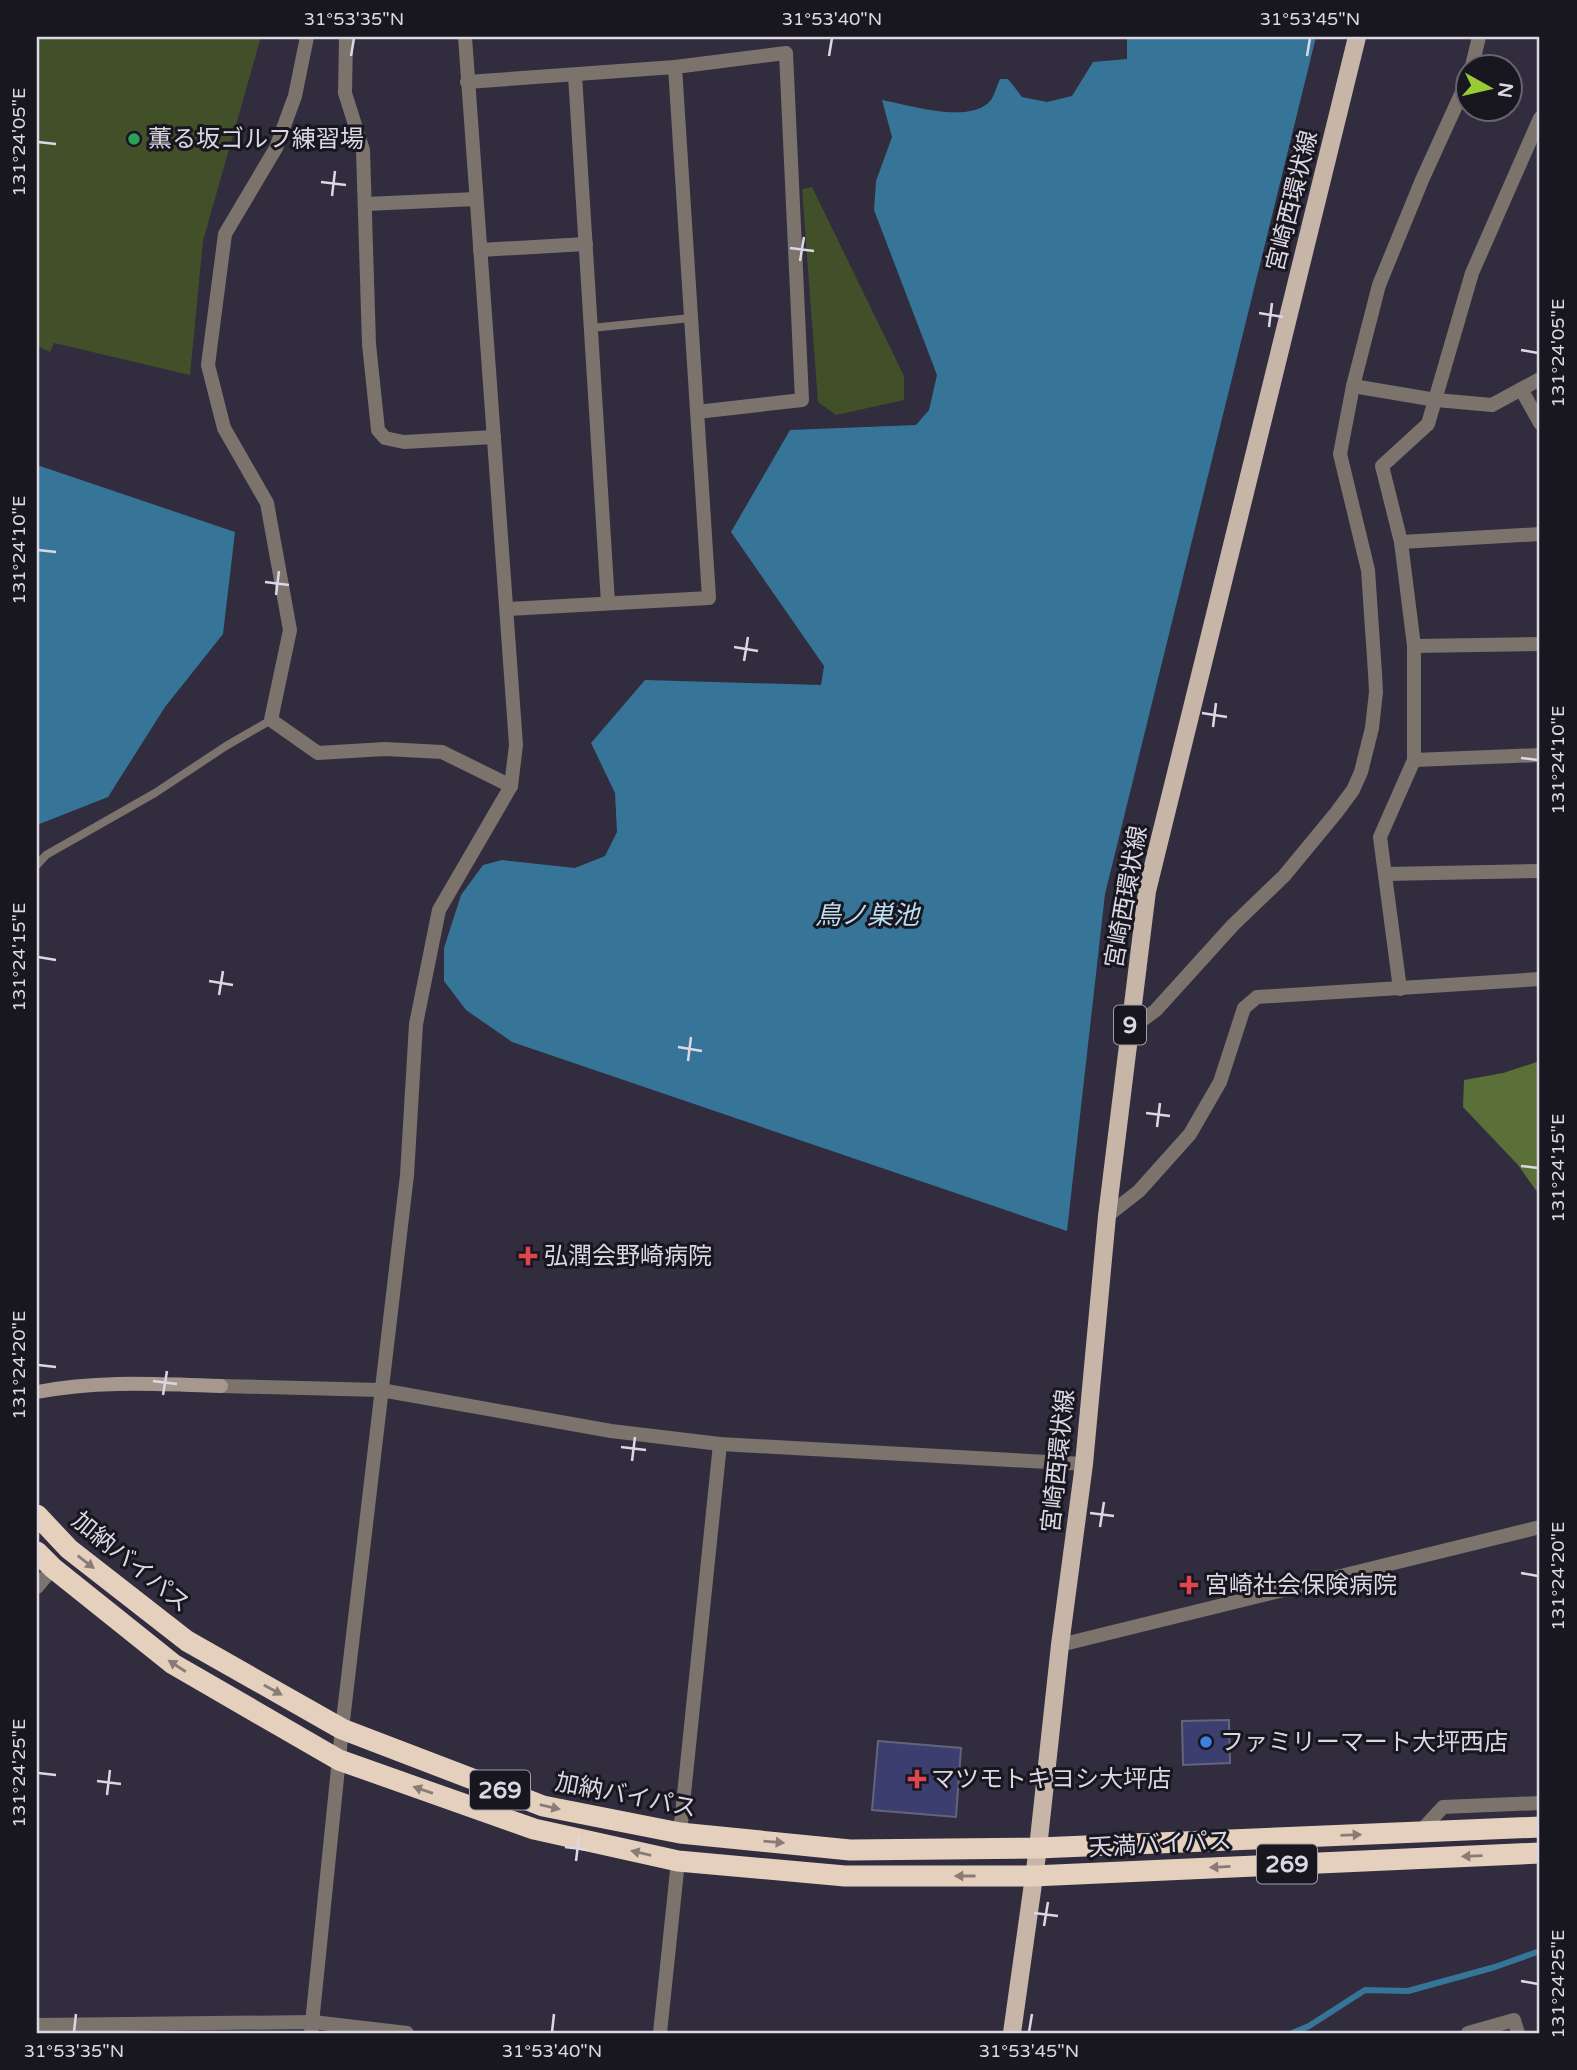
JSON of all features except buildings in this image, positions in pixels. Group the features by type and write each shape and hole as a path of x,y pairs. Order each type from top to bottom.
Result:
{"highway":[{"name":"加納バイパス","path":"37,1515 69,1549 187,1641 342,1729 543,1807 680,1833 850,1850 1038,1847"},
{"name":"加納バイパス","path":"37,1552 53,1568 173,1664 339,1760 534,1829 678,1861 845,1876 1033,1876"},
{"name":"天満バイパス","path":"1038,1847 1540,1827"},
{"name":"天満バイパス","path":"1033,1876 1540,1853"}],"main road":[{"name":"宮崎西環状線","path":"1012,2033 1038,1847 1060,1645 1084,1464 1107,1216 1147,891 1357,37"}],"street":[{"path":"307,37 295,96 276,148 225,234 208,365 224,428 267,503 270,515 290,630 271,720 318,753 385,749 442,752 511,786"},
{"path":"346,37 345,93 363,150 369,344 378,430 385,438 404,442 494,437"},
{"path":"312,2028 342,1729 407,1175 416,1024 439,910 511,786 516,746 465,37"},
{"path":"467,82 675,67 786,53 802,400 697,412"},
{"path":"507,609 709,598 675,67"},
{"path":"575,75 608,603"},
{"path":"1129,1030 1156,1010 1233,925 1283,876 1336,813 1362,772 1372,728 1376,692 1368,570 1340,454 1353,386 1379,285 1454,110"},
{"path":"1401,989 1380,837 1415,760 1414,646 1401,542 1382,466 1428,424 1472,273 1540,118"},
{"path":"366,204 476,199"},
{"path":"480,250 586,244"},
{"path":"1353,386 1436,400 1492,405 1540,379"},
{"path":"1521,389 1540,423"},
{"path":"1401,542 1540,534"},
{"path":"1414,646 1540,644"},
{"path":"1415,760 1540,755"},
{"path":"1385,874 1540,871"},
{"path":"1107,1216 1139,1191 1190,1134 1220,1082 1244,1008 1257,997 1540,979"},
{"path":"37,1392 110,1383 381,1390 611,1431 720,1444 1084,1464"},
{"path":"680,1833 720,1444"},
{"path":"1060,1645 1540,1527"},
{"path":"37,1587 53,1568"},
{"path":"1420,1832 1443,1807 1540,1803"},
{"path":"660,2033 678,1861"},
{"path":"1468,2033 1514,2020 1518,2033"},
{"path":"37,2025 312,2028 407,2033"}],"lane":[{"path":"591,328 691,318"},
{"path":"37,865 46,855 155,793 271,720"}],"green space":[{"name":"薫る坂ゴルフ練習場","path":"37,37 261,37 203,241 190,375 54,343 50,352 37,346"},
{"path":"812,187 904,376 904,400 836,415 818,402 802,189"},
{"path":"1540,1061 1540,1196 1518,1165 1463,1107 1464,1080 1503,1073"}],"water":[{"name":"鳥ノ巣池","path":"1127,37 1316,37 1105,894 1067,1231 512,1042 466,1010 444,981 444,948 461,895 483,865 502,860 575,868 605,856 617,832 615,793 591,743 645,680 821,685 824,666 731,532 790,430 916,425 929,410 937,375 874,210 876,181 892,137 882,100 923,109 969,111 982,107 991,100 1000,79 1008,79 1022,97 1047,102 1072,96 1093,62 1127,59"},
{"path":"37,465 235,532 223,634 165,707 108,797 37,825"}],"waterway":[{"path":"1292,2033 1309,2026 1365,1990 1408,1991 1495,1967 1540,1951"}],"place":[{"name":"薫る坂ゴルフ練習場","path":"134,139"},
{"name":"弘潤会野崎病院","path":"528,1256"},
{"name":"宮崎社会保険病院","path":"1189,1585"},
{"name":"ファミリーマート大坪西店","path":"1206,1742"},
{"name":"マツモトキヨシ大坪店","path":"917,1779"}]}
